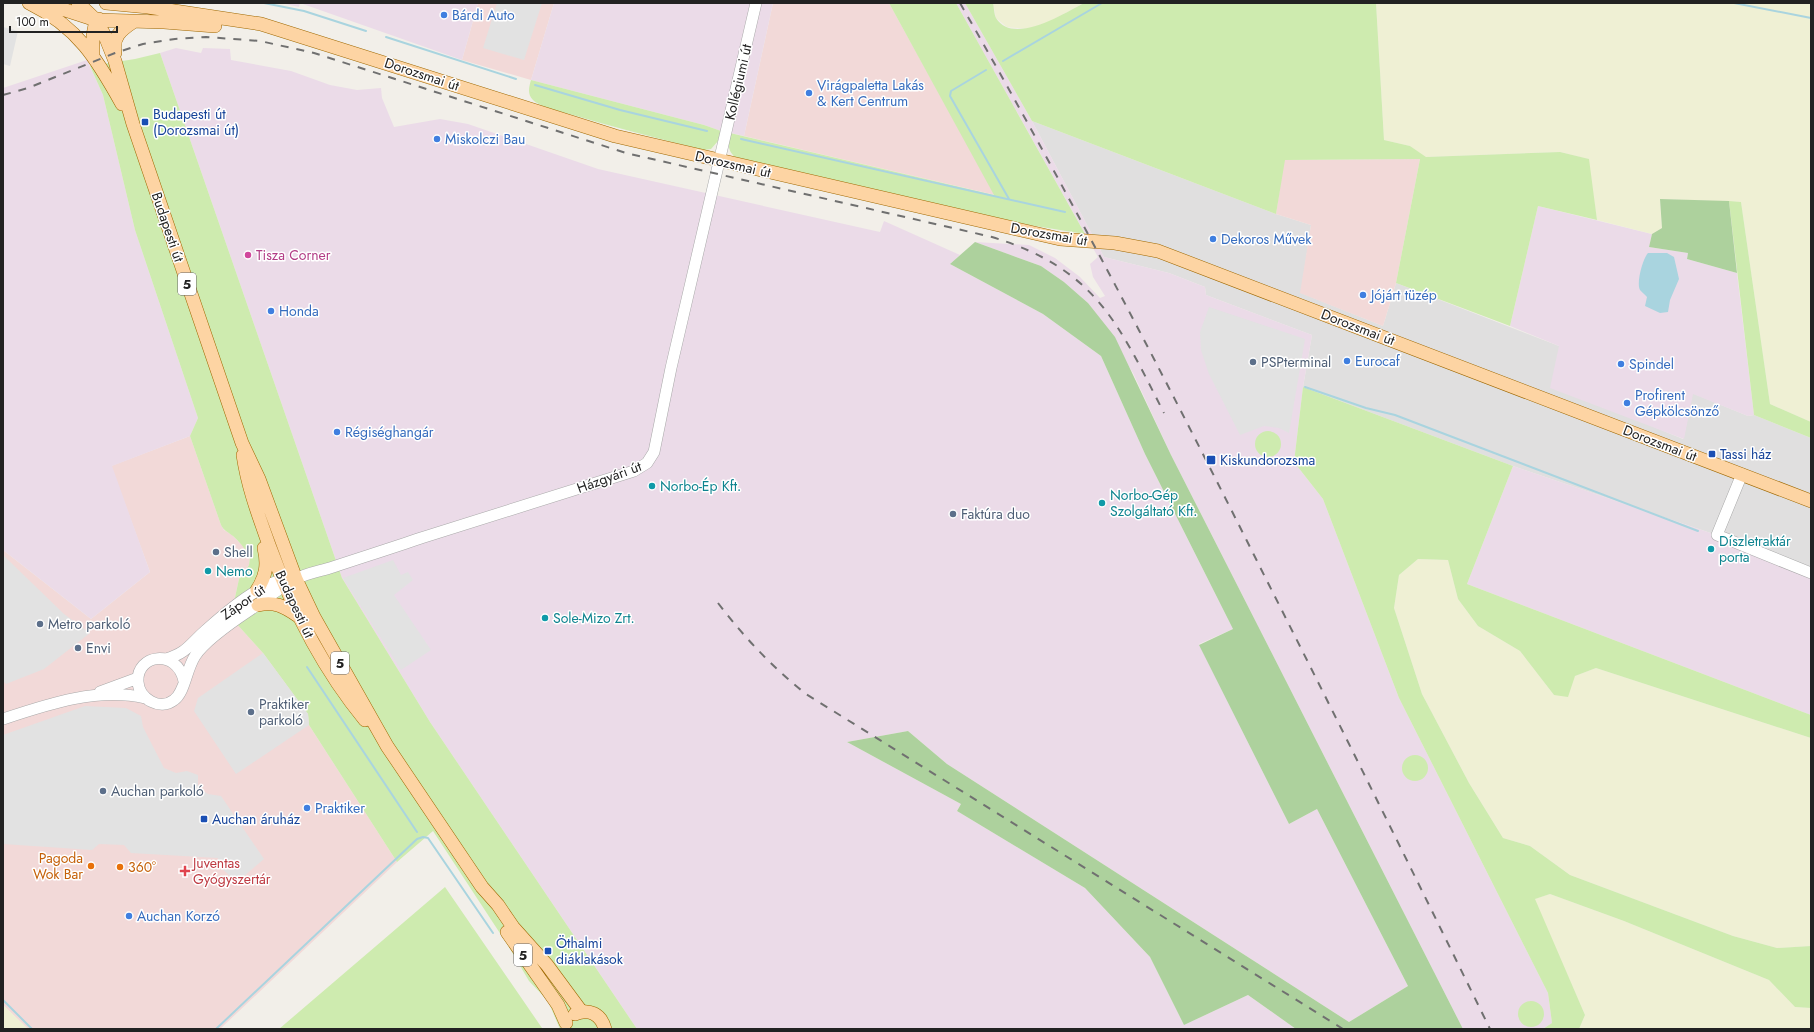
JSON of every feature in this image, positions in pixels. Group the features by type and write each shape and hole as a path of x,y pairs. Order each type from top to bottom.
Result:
{"main road":[{"name":"Budapesti út","path":"30,3 56,18 71,30 93,54 133,124"},
{"name":"Dorozsmai út","path":"44,3 96,20 190,24 291,33"},
{"name":"Budapesti út","path":"78,3 96,20 105,36 115,61 133,124 242,443 259,479 296,579 314,617 387,746 482,887 498,905 512,927 547,965 581,1011 572,1015 565,1026"},
{"name":"Dorozsmai út","path":"106,3 138,6 261,24 587,127 651,145 1060,239 1115,243 1158,252 1811,501"},
{"path":"93,54 93,35 96,20 110,13 138,6"},
{"path":"115,61 115,38 119,32 133,22"},
{"name":"Budapesti út","path":"242,443 248,482 262,526 283,583 299,617 346,696 387,746"},
{"path":"257,590 266,572 267,562 262,526"},
{"path":"258,605 266,603 279,604 299,617"},
{"name":"Budapesti út","path":"482,887 491,908 558,1005 565,1026"},
{"path":"581,1011 597,1015 602,1021 605,1029"}],"street":[{"name":"Kollégiumi út","path":"720,161 756,3"},
{"name":"Házgyári út","path":"296,579 634,471 647,463 654,452 720,161"},
{"path":"1742,474 1717,535 1811,572"},
{"name":"Zápor út","path":"90,696 125,694 145,698 157,704 172,702 183,688 186,674 196,655 234,621 258,605 283,583 296,579"},
{"name":"Zápor út","path":"3,719 36,708 90,696 138,678 144,666 149,662 180,655 213,624 257,590 274,581 283,583"},
{"path":"166,659 175,663 182,672 184,681"},
{"path":"138,678 140,692 145,698"}],"shaded area":[{"path":"281,3 300,3 299,7"},
{"path":"300,3 478,3 462,60"},
{"path":"478,3 554,3 531,80 462,60"},
{"path":"497,3 542,3 524,60 483,48"},
{"path":"554,3 773,3 744,136 531,80"},
{"path":"773,3 889,3 995,195 744,136"},
{"path":"956,3 965,3 1032,121 1104,257 1169,273 1205,287 1206,295 1312,335 1303,387 1294,462 1323,499 1399,698 1548,993 1552,1023 1543,1029 1463,1029 1171,455 1133,373 1088,303 1064,282 1041,266 975,242 1029,245 1055,258 1080,277 1100,298 1105,296 1093,277 1090,264 1098,257"},
{"path":"3,27 18,31 10,66 3,64"},
{"path":"176,48 201,53 203,48 230,49 231,60 291,71 330,85 357,90 381,88 382,98 394,127 440,119 468,124 598,169 880,232 884,221 960,255 950,264 1043,314 1101,356 1145,454 1233,629 1199,644 1289,824 1317,809 1408,986 1349,1022 947,764 908,731 847,742 961,804 957,811 1085,888 1150,957 1184,1025 1248,995 1296,1029 637,1029 430,722 342,578 160,53"},
{"path":"87,60 103,95 135,230 198,418 190,436 112,466 150,572 91,619 3,550 3,88"},
{"path":"1032,121 1276,214 1311,225 1301,293 1383,326 1396,283 1559,346 1649,425 1683,439 1692,393 1748,416 1754,415 1811,438 1811,567 1513,466 1303,387 1312,335 1206,295 1205,287 1169,273 1104,257"},
{"path":"1420,159 1396,283 1383,326 1300,293 1311,225 1276,214 1284,160"},
{"path":"1538,206 1652,234 1649,247 1688,253 1687,259 1737,273 1754,415 1748,416 1693,394 1684,439 1550,388 1559,346 1510,326"},
{"name":"PSPterminal","path":"1209,307 1305,339 1289,433 1279,428 1264,426 1240,435 1209,374 1201,350 1200,332"},
{"path":"190,436 221,525 224,530 232,535 244,547 250,557 249,565 239,579 234,602 225,611 263,653 308,714 309,725 397,862 220,1029 28,1029 3,1005 3,550 91,619 150,572 111,466"},
{"path":"1513,466 1811,567 1811,715 1467,584"},
{"name":"Metro parkoló","path":"3,555 64,614 90,633 44,669 6,684 3,681"},
{"path":"393,560 401,575 408,572 413,580 394,595 431,650 401,670 343,578"},
{"name":"Praktiker parkoló","path":"263,653 308,714 309,725 236,774 194,711 198,698"},
{"name":"Auchan parkoló","path":"85,706 126,708 141,716 143,727 164,768 176,773 187,771 198,775 198,788 208,794 221,796 264,859 243,877 230,876 218,865 218,858 131,853 124,845 99,844 92,850 3,844 3,735"}],"green space":[{"path":"889,3 956,3 1085,234 1029,225 735,157 732,154 729,146 730,133 994,195"},
{"path":"965,3 993,3 996,18 1004,26 1014,29 1039,25 1065,14 1084,3 1376,3 1384,140 1410,146 1426,157 1560,152 1589,159 1597,220 1538,206 1510,326 1396,283 1420,159 1285,160 1276,214 1032,121"},
{"path":"993,3 1084,3 1047,23 1028,29 1007,27 996,18"},
{"path":"1376,3 1811,3 1811,422 1770,404 1741,202 1660,199 1662,228 1652,234 1597,220 1588,159 1560,152 1425,157 1410,146 1384,140"},
{"path":"160,53 342,578 430,722 637,1029 560,1029 548,1001 529,981 509,947 433,831 397,862 309,725 308,714 263,653 225,611 234,602 239,579 249,565 250,557 238,541 221,525 190,436 198,418 135,230 103,95 90,66 135,59"},
{"path":"531,80 704,125 721,131 718,141 711,149 704,150 622,129 552,109 537,103 533,100 529,93"},
{"path":"1660,199 1729,201 1737,273 1687,259 1688,253 1649,247 1652,234 1662,228"},
{"path":"1729,201 1741,202 1770,404 1811,422 1811,438 1754,415"},
{"path":"975,242 1041,266 1064,282 1088,303 1115,337 1171,455 1463,1029 1296,1029 1248,995 1184,1025 1150,957 1085,888 957,811 961,804 847,742 908,731 947,764 1349,1022 1408,986 1317,809 1289,824 1199,645 1233,629 1145,454 1101,356 1043,314 950,264"},
{"path":"1303,387 1513,466 1467,584 1811,715 1811,738 1596,668 1575,676 1568,697 1554,695 1520,651 1478,626 1458,599 1448,560 1418,559 1399,575 1394,608 1422,694 1469,783 1503,838 1530,846 1570,875 1733,936 1777,948 1811,946 1811,1008 1795,1007 1769,980 1624,921 1550,894 1535,899 1585,1015 1579,1029 1543,1029 1552,1023 1548,993 1399,698 1323,499 1294,462"},
{"path":"1268,431 1277,435 1281,444 1277,453 1268,457 1259,453 1255,444 1259,435"},
{"path":"1418,559 1448,560 1458,599 1478,626 1520,651 1554,695 1575,676 1596,668 1811,738 1811,946 1777,948 1733,936 1570,875 1530,846 1503,838 1469,783 1422,694 1394,608 1399,575"},
{"path":"1415,755 1424,759 1428,768 1424,777 1415,781 1406,777 1402,768 1406,759"},
{"path":"445,887 542,1028 541,1029 279,1029"},
{"path":"1550,894 1624,921 1769,980 1795,1007 1811,1008 1811,1029 1579,1029 1585,1015 1534,899"},
{"path":"1531,1001 1540,1005 1544,1014 1540,1023 1531,1027 1522,1023 1518,1014 1522,1005"},
{"path":"3,1005 28,1029 3,1029"}],"water":[{"path":"1648,253 1667,253 1674,257 1679,279 1670,300 1668,312 1660,313 1645,306 1647,297 1640,290 1639,277 1642,265"}],"waterway":[{"path":"264,3 304,11 366,31"},
{"path":"1003,61 1102,3"},
{"path":"1734,3 1811,18"},
{"path":"386,37 516,79"},
{"path":"986,70 951,91 950,96 1009,199"},
{"path":"535,85 620,110 707,131"},
{"path":"741,139 1065,212"},
{"path":"1305,387 1366,408 1395,415 1698,531"},
{"path":"307,667 417,832"},
{"path":"216,1029 417,839 423,837 428,838 493,933"},
{"path":"3,1000 32,1029"}],"railway":[{"path":"960,3 1040,145 1154,360 1322,690 1490,1029"},
{"path":"3,95 28,88 115,53 143,44 175,39 206,37 260,41 314,53 626,153 992,237 1027,250 1056,265 1080,283 1100,303 1117,326 1164,413"},
{"path":"718,603 759,651 806,694 1343,1029"}],"place":[{"name":"Bárdi Auto","path":"444,15"},
{"name":"Virágpaletta Lakás & Kert Centrum","path":"809,93"},
{"name":"Budapesti út (Dorozsmai út)","path":"145,122"},
{"name":"Miskolczi Bau","path":"437,139"},
{"name":"Dekoros Művek","path":"1213,239"},
{"name":"Tisza Corner","path":"248,255"},
{"name":"Jójárt tüzép","path":"1363,295"},
{"name":"Honda","path":"271,311"},
{"name":"Eurocaf","path":"1347,361"},
{"name":"PSPterminal","path":"1253,362"},
{"name":"Spindel","path":"1621,364"},
{"name":"Profirent Gépkölcsönző","path":"1627,403"},
{"name":"Régiséghangár","path":"337,432"},
{"name":"Tassi ház","path":"1712,454"},
{"name":"Kiskundorozsma","path":"1211,460"},
{"name":"Norbo-Ép Kft.","path":"652,486"},
{"name":"Norbo-Gép Szolgáltató Kft.","path":"1102,503"},
{"name":"Faktúra duo","path":"953,514"},
{"name":"Díszletraktár porta","path":"1711,549"},
{"name":"Shell","path":"216,552"},
{"name":"Nemo","path":"208,571"},
{"name":"Sole-Mizo Zrt.","path":"545,618"},
{"name":"Metro parkoló","path":"40,624"},
{"name":"Envi","path":"78,648"},
{"name":"Praktiker parkoló","path":"251,712"},
{"name":"Auchan parkoló","path":"103,791"},
{"name":"Praktiker","path":"307,808"},
{"name":"Auchan áruház","path":"204,819"},
{"name":"Pagoda Wok Bar","path":"91,866"},
{"name":"360°","path":"120,867"},
{"name":"Juventas Gyógyszertár","path":"185,871"},
{"name":"Auchan Korzó","path":"129,916"},
{"name":"Öthalmi diáklakások","path":"548,951"}]}
